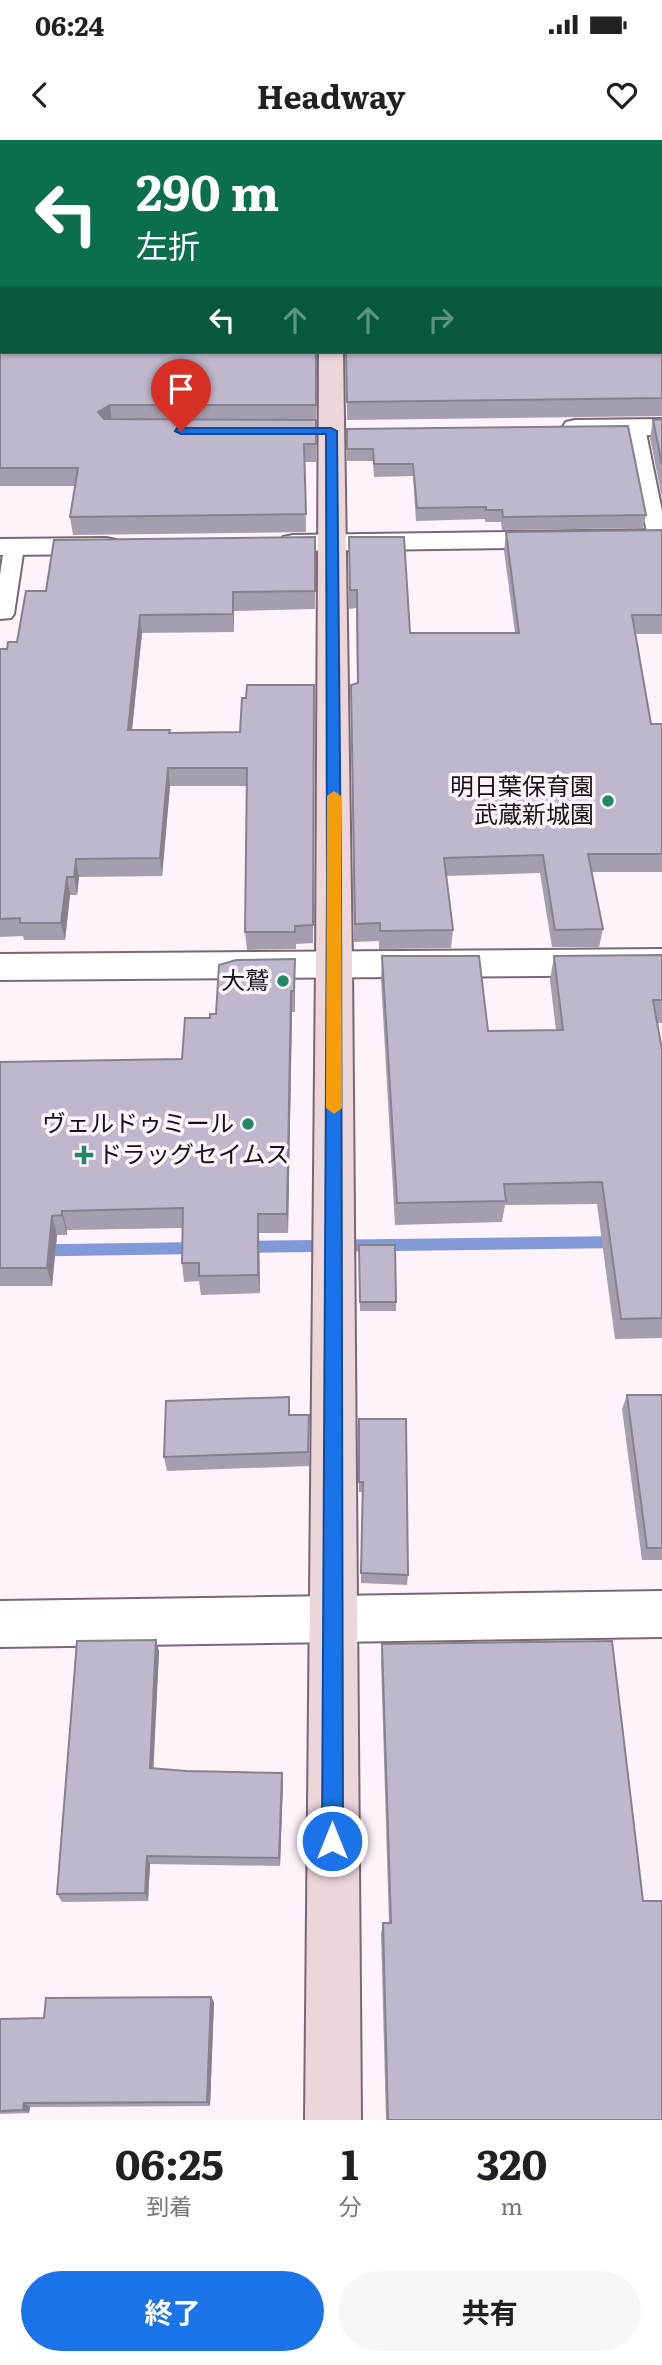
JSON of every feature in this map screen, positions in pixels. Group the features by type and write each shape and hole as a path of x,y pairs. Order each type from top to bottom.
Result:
{"street":[{"path":"331,354 324,431 331,543 334,963 333,2120"},
{"path":"553,428 649,427"},
{"path":"324,431 359,430"},
{"path":"264,544 660,538"},
{"path":"7,547 131,545"},
{"path":"0,967 662,962"},
{"path":"0,1624 662,1614"}],"lane":[{"path":"649,427 660,538"},
{"path":"4,614 7,547"}],"building":[{"path":"0,354 316,354 316,405 110,405 98,412 104,419 316,420 316,444 304,444 306,514 70,517 78,468 0,468"},
{"path":"346,354 662,354 662,398 347,402"},
{"path":"662,419 662,464 653,420"},
{"path":"628,426 646,515 503,517 502,510 486,510 486,507 417,508 413,464 374,464 373,449 347,449 347,429"},
{"path":"662,530 662,615 632,615 651,724 662,724 662,854 588,854 603,929 555,930 543,855 444,858 453,930 380,931 380,923 355,924 351,685 358,683 357,590 350,590 349,537 404,537 410,633 519,633 506,532"},
{"path":"315,537 315,591 233,592 233,614 140,615 128,730 170,730 169,733 240,732 242,698 246,698 247,685 314,685 313,925 295,926 295,932 245,932 247,768 168,768 160,858 76,859 74,877 67,877 61,923 20,923 20,918 0,919 0,649 7,649 8,642 17,642 26,591 46,591 54,540"},
{"path":"662,955 662,1000 653,1000 662,1050 662,1318 621,1319 602,1182 504,1184 506,1201 397,1203 382,956 479,956 488,1031 563,1030 554,956"},
{"path":"295,959 294,991 291,991 287,1214 258,1214 258,1275 199,1276 199,1263 182,1263 183,1208 62,1211 62,1215 52,1216 47,1268 0,1268 0,1062 182,1059 185,1018 210,1018 210,1014 216,1014 219,965 236,960"},
{"path":"359,1245 395,1245 396,1302 360,1302"},
{"path":"627,1395 662,1395 662,1548 647,1548"},
{"path":"289,1397 289,1415 309,1415 308,1452 164,1457 166,1401"},
{"path":"359,1419 406,1419 408,1575 361,1573 363,1482 359,1482"},
{"path":"156,1640 150,1768 282,1773 279,1858 147,1856 145,1893 57,1894 77,1641"},
{"path":"612,1641 643,1901 662,1901 662,2120 388,2120 383,1923 391,1923 382,1644"},
{"path":"211,1997 207,2102 24,2103 23,2110 0,2111 0,2019 44,2018 46,1998"}],"waterway":[{"path":"243,1247 622,1242"},
{"path":"0,1251 198,1248"}],"slow traffic":[{"path":"334,796 334,1108"}],"place":[{"name":"明日葉保育園 武蔵新城園","path":"608,801"},
{"name":"大鷲","path":"283,981"},
{"name":"ヴェルドゥミール","path":"248,1124"},
{"name":"ドラッグセイムス","path":"84,1155"}],"route":[{"path":"181,431 331,431 334,741 332,1841"}]}
